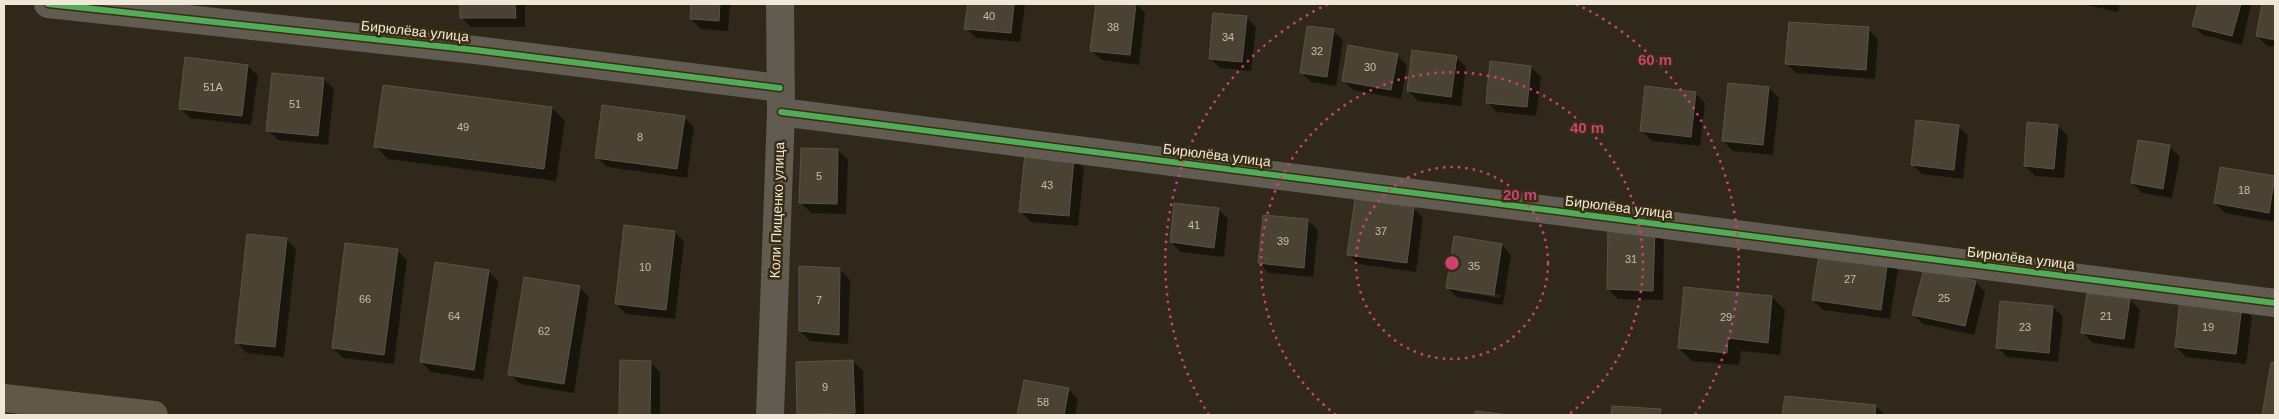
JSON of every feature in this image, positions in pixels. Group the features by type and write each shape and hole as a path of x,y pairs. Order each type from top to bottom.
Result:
{"main road":[{"path":"4,398 154,415"}],"street":[{"name":"Бирюлёва улица","path":"48,4 475,50 780,100 2275,303"},
{"name":"Коли Пищенко улица","path":"770,415 780,100 780,4"}],"building":[{"path":"460,4 515,4 516,18 460,18"},
{"path":"691,4 720,4 719,21 690,19"},
{"path":"968,4 1014,4 1011,33 964,29"},
{"path":"1096,4 1136,4 1130,55 1090,51"},
{"path":"2198,4 2241,4 2232,36 2192,26"},
{"path":"2262,4 2275,4 2275,40 2256,36"},
{"path":"1213,13 1247,16 1242,62 1209,59"},
{"path":"1789,22 1869,27 1866,70 1785,64"},
{"path":"1307,26 1334,29 1327,77 1300,73"},
{"path":"1348,45 1398,54 1391,90 1342,81"},
{"path":"1412,50 1457,56 1451,97 1407,91"},
{"path":"185,57 248,65 242,116 179,109"},
{"path":"1490,61 1531,66 1527,107 1486,103"},
{"path":"272,73 324,78 318,136 266,131"},
{"path":"1728,83 1769,87 1763,145 1722,141"},
{"path":"383,85 552,107 544,169 374,147"},
{"path":"1645,86 1696,92 1691,137 1640,131"},
{"path":"602,105 685,116 677,169 595,158"},
{"path":"1916,120 1959,125 1954,170 1911,165"},
{"path":"2027,122 2058,125 2054,169 2024,166"},
{"path":"2138,140 2170,145 2163,189 2131,183"},
{"path":"801,148 838,149 837,204 799,203"},
{"path":"1025,153 1074,157 1069,216 1019,212"},
{"path":"2220,167 2275,176 2269,213 2214,203"},
{"path":"1355,199 1414,207 1407,263 1347,255"},
{"path":"1174,203 1219,208 1214,248 1170,242"},
{"path":"1263,215 1308,219 1304,268 1258,263"},
{"path":"624,225 675,231 666,310 615,304"},
{"path":"1608,227 1655,228 1653,291 1607,289"},
{"path":"247,234 287,238 275,347 235,343"},
{"path":"1454,236 1502,244 1494,295 1446,288"},
{"path":"345,243 398,249 384,355 332,348"},
{"path":"1820,248 1888,258 1881,310 1812,300"},
{"path":"435,262 489,270 474,370 420,362"},
{"path":"799,266 840,268 839,335 799,331"},
{"path":"1924,268 1976,281 1965,326 1912,315"},
{"path":"524,277 580,286 564,384 508,375"},
{"path":"1684,287 1772,296 1768,343 1728,338 1727,353 1678,348"},
{"path":"2087,293 2130,299 2124,339 2081,333"},
{"path":"2180,299 2242,306 2236,354 2175,347"},
{"path":"2000,301 2053,306 2049,353 1996,348"},
{"path":"620,360 651,361 650,415 619,415"},
{"path":"853,360 855,413 797,414 796,362"},
{"path":"2275,362 2275,415 2262,415 2271,363"},
{"path":"1024,380 1069,388 1064,415 1017,415"},
{"path":"1785,396 1876,405 1875,415 1782,415"},
{"path":"1612,406 1661,409 1661,415 1611,415"},
{"path":"1475,411 1510,415 1475,415"}],"cycle path":[{"path":"48,4 475,50 780,88"},
{"path":"781,112 2275,303"}]}
